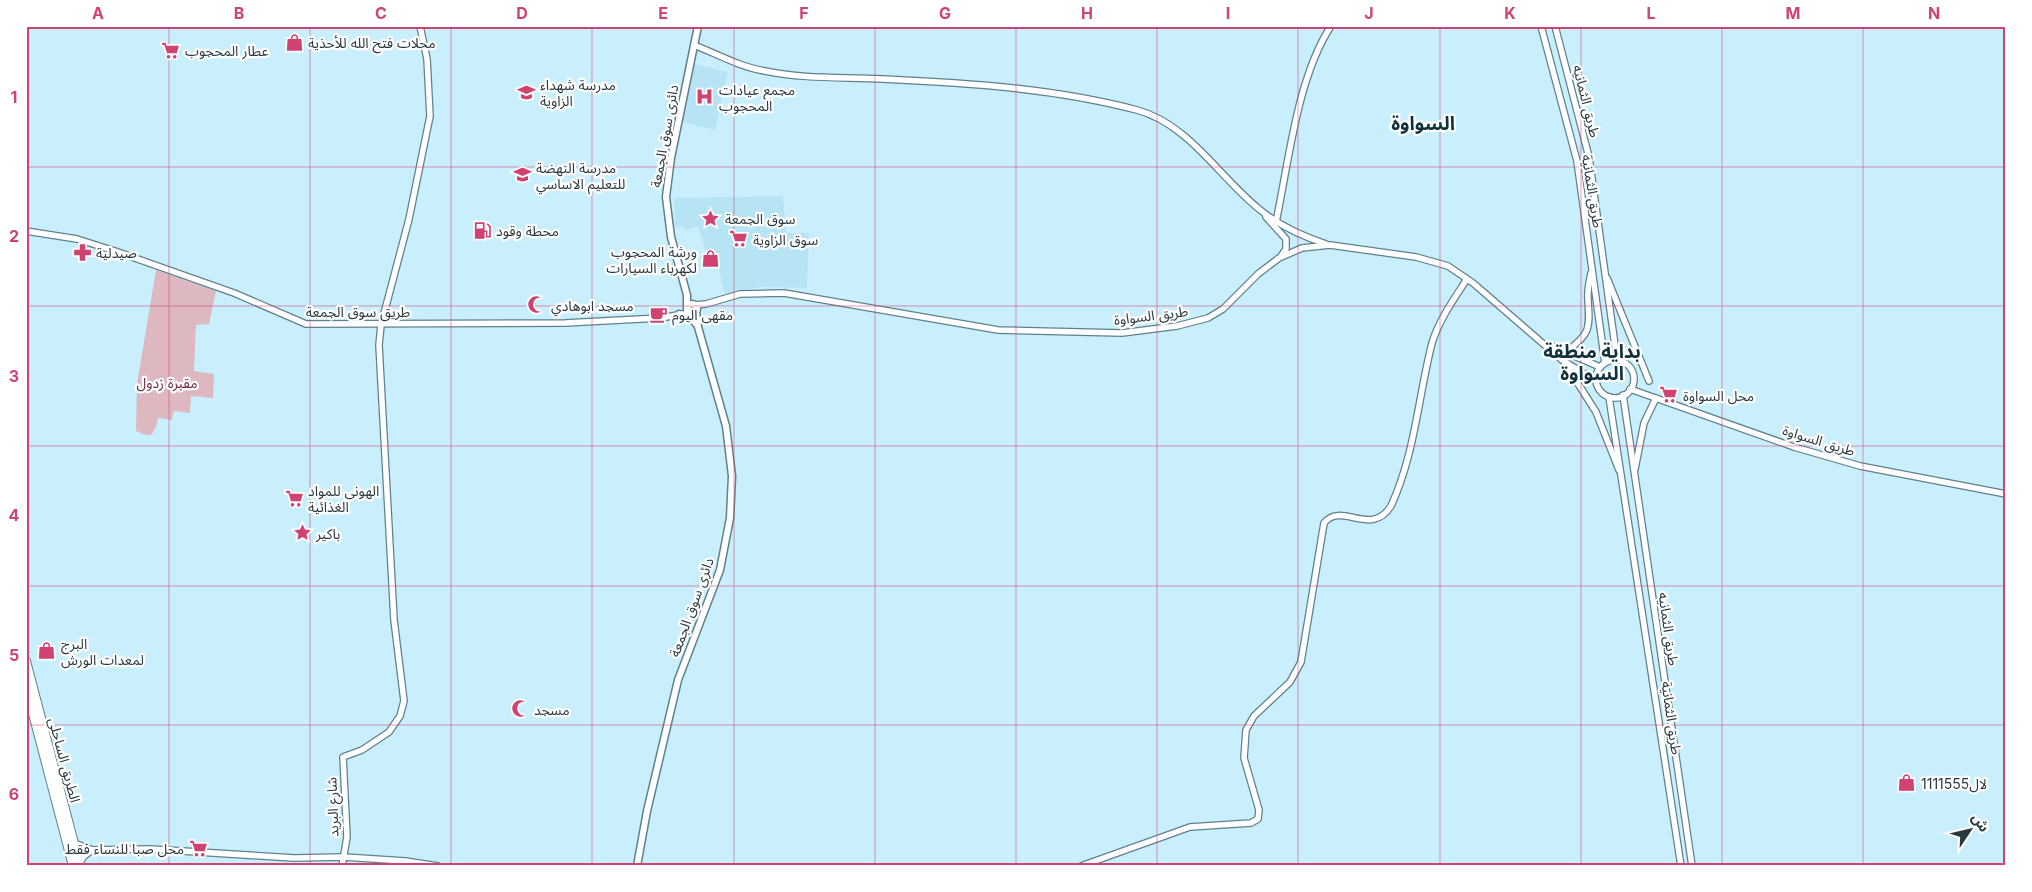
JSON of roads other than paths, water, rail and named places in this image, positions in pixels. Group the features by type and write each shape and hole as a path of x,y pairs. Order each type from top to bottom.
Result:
{"highway":[{"name":"الطريق الساحلى","path":"26,661 74,843 77,865"},
{"name":"الطريق الساحلى","path":"26,688 77,865"}],"main road":[{"name":"دائرى سوق الجمعة","path":"637,866 647,811 678,680 720,570 730,518 732,476 726,426 698,324 671,238 666,197 671,158 698,26"},
{"path":"678,314 690,317 698,324 704,305"}],"street":[{"path":"381,324 410,212 430,116 427,59 420,26"},
{"path":"1276,222 1308,75 1317,48 1331,26"},
{"name":"طريق الثمانية","path":"1541,26 1577,161 1592,268 1602,365"},
{"name":"طريق الثمانيه","path":"1555,26 1589,157 1617,360"},
{"path":"694,45 766,72 1015,87 1068,95 1137,110 1161,119 1183,134 1258,208 1286,239 1286,249 1277,259"},
{"path":"1258,208 1276,222 1299,234 1330,245"},
{"name":"طريق سوق الجمعة","path":"26,231 77,239 106,248 234,293 301,324 565,323 660,318 678,314"},
{"name":"طريق السواوة","path":"704,305 740,294 784,293 998,330 1122,333 1177,326 1208,318 1224,309 1262,270 1277,259 1302,248 1330,245 1435,261 1448,266 1467,279 1564,361 1596,381"},
{"path":"1567,351 1581,340 1588,330 1588,291 1592,268"},
{"path":"1604,269 1649,380"},
{"path":"1081,866 1190,827 1251,823 1258,819 1259,810 1244,758 1244,737 1254,716 1290,682 1301,662 1324,523 1328,518 1338,515 1366,520 1376,519 1384,515 1391,506 1411,448 1433,341 1446,311 1467,279"},
{"path":"678,314 704,305"},
{"name":"شارع البريد","path":"342,866 347,837 342,757 362,750 389,732 400,716 404,701 394,620 382,438 379,356 381,324"},
{"path":"1545,343 1602,365 1617,360 1625,364 1632,371 1633,380 1630,389 1623,395 1609,397 1600,391 1596,381 1602,365"},
{"path":"1564,361 1596,412 1613,460 1621,474"},
{"name":"طريق السواوة","path":"1630,389 1794,447 1860,466 1907,477 2006,494"},
{"name":"طريق الثمانيه","path":"1623,395 1692,866"},
{"name":"طريق الثمانية","path":"1609,397 1681,866"},
{"path":"1634,473 1644,423 1656,398"},
{"path":"74,843 92,850 150,849 294,858 344,857 405,860 438,866"},
{"path":"77,865 92,850"}],"place":[{"name":"محلات فتح الله للأحذية","path":"294,42"},
{"name":"عطار المحجوب","path":"171,50"},
{"name":"مدرسة شهداء الزاوية","path":"526,92"},
{"name":"مجمع عيادات المحجوب","path":"705,97"},
{"name":"مدرسة النهضة للتعليم الاساسي","path":"522,175"},
{"name":"سوق الجمعة","path":"711,218"},
{"name":"محطة وقود","path":"482,230"},
{"name":"سوق الزاوية","path":"739,239"},
{"name":"صيدلية","path":"82,252"},
{"name":"ورشة المحجوب لكهرباء السيارات","path":"711,259"},
{"name":"مسجد ابوهادي","path":"537,305"},
{"name":"مقهى اليوم","path":"658,314"},
{"name":"محل السواوة","path":"1669,395"},
{"name":"الهونى للمواد الغذائية","path":"294,498"},
{"name":"باكير","path":"302,533"},
{"name":"البرج لمعدات الورش","path":"47,651"},
{"name":"مسجد","path":"520,709"},
{"name":"1111555لال","path":"1907,783"},
{"name":"محل صبا للنساء فقط","path":"198,848"}],"district":[{"name":"السواوة","path":"1423,123"},
{"name":"بداية منطقة السواوة","path":"1592,362"}],"park label":[{"name":"مقبرة زدول","path":"167,382"}]}
